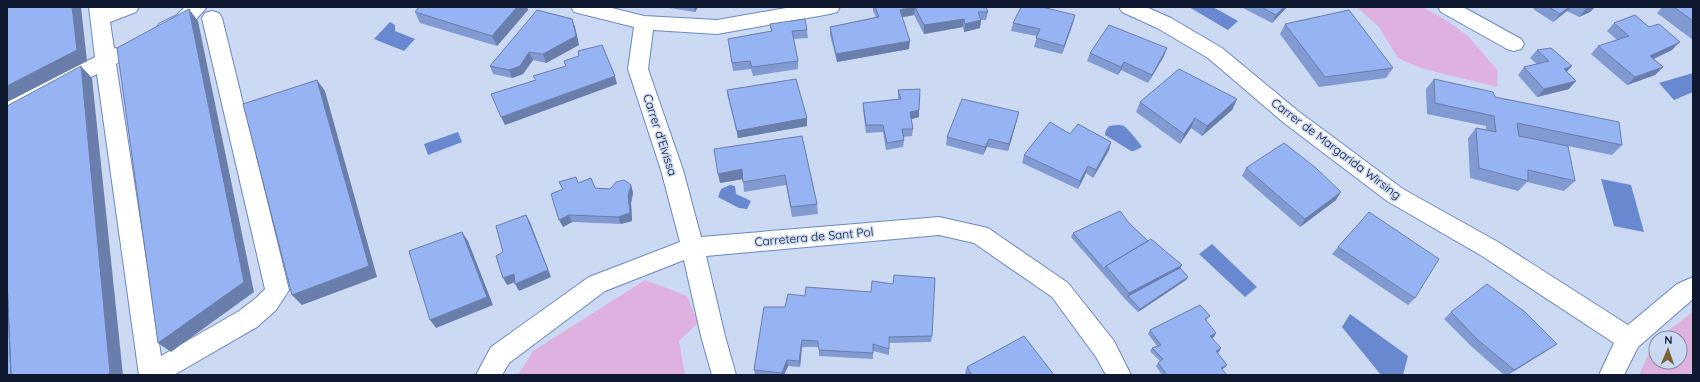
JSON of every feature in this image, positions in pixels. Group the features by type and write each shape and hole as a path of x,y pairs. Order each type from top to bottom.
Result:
{"street":[{"path":"129,7 100,12 105,60 151,375 248,319 272,300 277,290 198,15 151,37"},
{"path":"581,7 644,23 717,27 830,7"},
{"name":"Carrer de Margarida Wirsing","path":"1129,7 1164,23 1215,53 1291,117 1395,195 1490,249 1628,339"},
{"path":"1448,7 1514,44"},
{"name":"Carrer d'Eivissa","path":"644,23 638,69 672,170 724,375"},
{"path":"7,111 131,47"},
{"name":"Carretera de Sant Pol","path":"488,375 500,355 597,284 692,247 939,226 980,235 1060,290 1105,349 1119,375"},
{"path":"1611,375 1628,339 1684,291 1693,288"}],"shaded area":[{"path":"1357,7 1423,7 1449,22 1469,37 1498,71 1497,87 1420,68 1398,58 1379,27"},
{"path":"645,280 687,296 698,323 679,341 685,375 518,375 533,351"},
{"path":"1693,312 1693,375 1639,375 1648,355 1648,370 1688,370 1688,330 1669,330"}],"water":[{"path":"1189,7 1213,7 1238,21 1228,30"},
{"path":"390,22 395,25 395,31 415,39 404,51 374,39"},
{"path":"1693,73 1693,92 1674,100 1659,83"},
{"path":"1117,125 1126,128 1142,147 1131,151 1105,135 1109,126"},
{"path":"458,132 462,142 428,155 424,144"},
{"path":"1601,179 1631,185 1644,232 1614,226"},
{"path":"730,185 735,186 736,194 751,201 747,209 739,208 718,197 721,189"},
{"path":"1212,244 1257,287 1245,297 1199,254"},
{"path":"1350,314 1408,356 1403,375 1381,375 1342,327"}],"building":[{"path":"7,7 72,7 77,50 7,86"},
{"path":"419,7 517,7 492,36 415,12"},
{"path":"875,7 914,7 900,10 910,41 836,54 830,27 879,17"},
{"path":"915,7 986,7 988,12 978,12 981,20 965,24 964,19 924,25"},
{"path":"1021,7 1042,7 1075,15 1064,46 1036,38 1040,29 1013,23"},
{"path":"1261,7 1284,7 1276,15"},
{"path":"1549,7 1569,7 1560,14"},
{"path":"1674,7 1693,7 1693,21"},
{"path":"189,9 244,282 158,343 117,48"},
{"path":"537,10 572,19 576,36 543,54 529,52 520,66 509,70 490,66"},
{"path":"1349,10 1393,68 1325,77 1285,24"},
{"path":"1635,15 1649,27 1659,24 1680,42 1650,56 1663,67 1635,77 1598,46 1629,36 1614,23"},
{"path":"805,19 807,30 792,31 798,61 752,67 750,61 732,63 728,39 772,31 770,24"},
{"path":"1109,25 1167,48 1152,75 1124,62 1121,67 1090,53"},
{"path":"602,45 615,76 501,117 491,94 536,80 533,76 566,66 564,61 579,56 578,51"},
{"path":"1551,48 1572,66 1564,69 1576,81 1544,89 1524,67 1549,61 1537,50"},
{"path":"81,66 110,373 107,375 11,375 7,281 7,106"},
{"path":"1179,69 1237,99 1207,126 1195,118 1184,134 1140,102"},
{"path":"796,79 807,118 737,131 727,90"},
{"path":"1434,79 1493,92 1495,97 1619,122 1622,145 1517,123 1519,136 1568,146 1575,181 1528,170 1528,181 1479,168 1476,128 1496,132 1494,116 1435,103"},
{"path":"317,80 369,266 292,295 243,104"},
{"path":"920,89 919,110 910,112 913,129 902,129 904,140 887,143 883,125 866,125 863,103 901,99 898,90"},
{"path":"962,99 1019,112 1009,144 989,139 985,147 947,137"},
{"path":"1050,122 1070,134 1078,124 1111,142 1096,170 1088,166 1080,181 1024,155"},
{"path":"802,136 817,204 791,207 785,175 743,182 742,169 718,174 714,149"},
{"path":"1284,143 1316,168 1341,192 1305,219 1246,168"},
{"path":"576,177 578,183 591,178 595,188 610,189 616,182 624,180 631,185 628,195 630,213 618,217 569,215 559,220 551,194 563,189 559,182"},
{"path":"1120,211 1129,223 1148,241 1106,266 1104,269 1073,233"},
{"path":"1369,212 1439,259 1415,298 1338,247"},
{"path":"526,215 548,270 515,284 514,274 503,278 496,256 503,252 496,226"},
{"path":"462,232 487,297 430,320 409,251"},
{"path":"1151,239 1182,265 1129,293 1106,266"},
{"path":"1180,268 1188,277 1140,309 1128,296"},
{"path":"894,275 935,278 932,336 889,337 889,349 873,344 873,353 819,350 818,341 802,340 799,361 787,360 782,373 754,370 764,307 785,307 788,294 805,296 806,287 871,292 872,281 893,284"},
{"path":"7,281 11,375 7,375"},
{"path":"1487,284 1525,312 1557,344 1514,370 1478,340 1451,312"},
{"path":"1200,305 1210,316 1205,319 1216,333 1210,336 1221,348 1216,351 1227,365 1221,368 1227,375 1167,375 1158,363 1163,359 1152,348 1161,345 1150,330"},
{"path":"1024,336 1054,375 972,375 967,367"}]}
